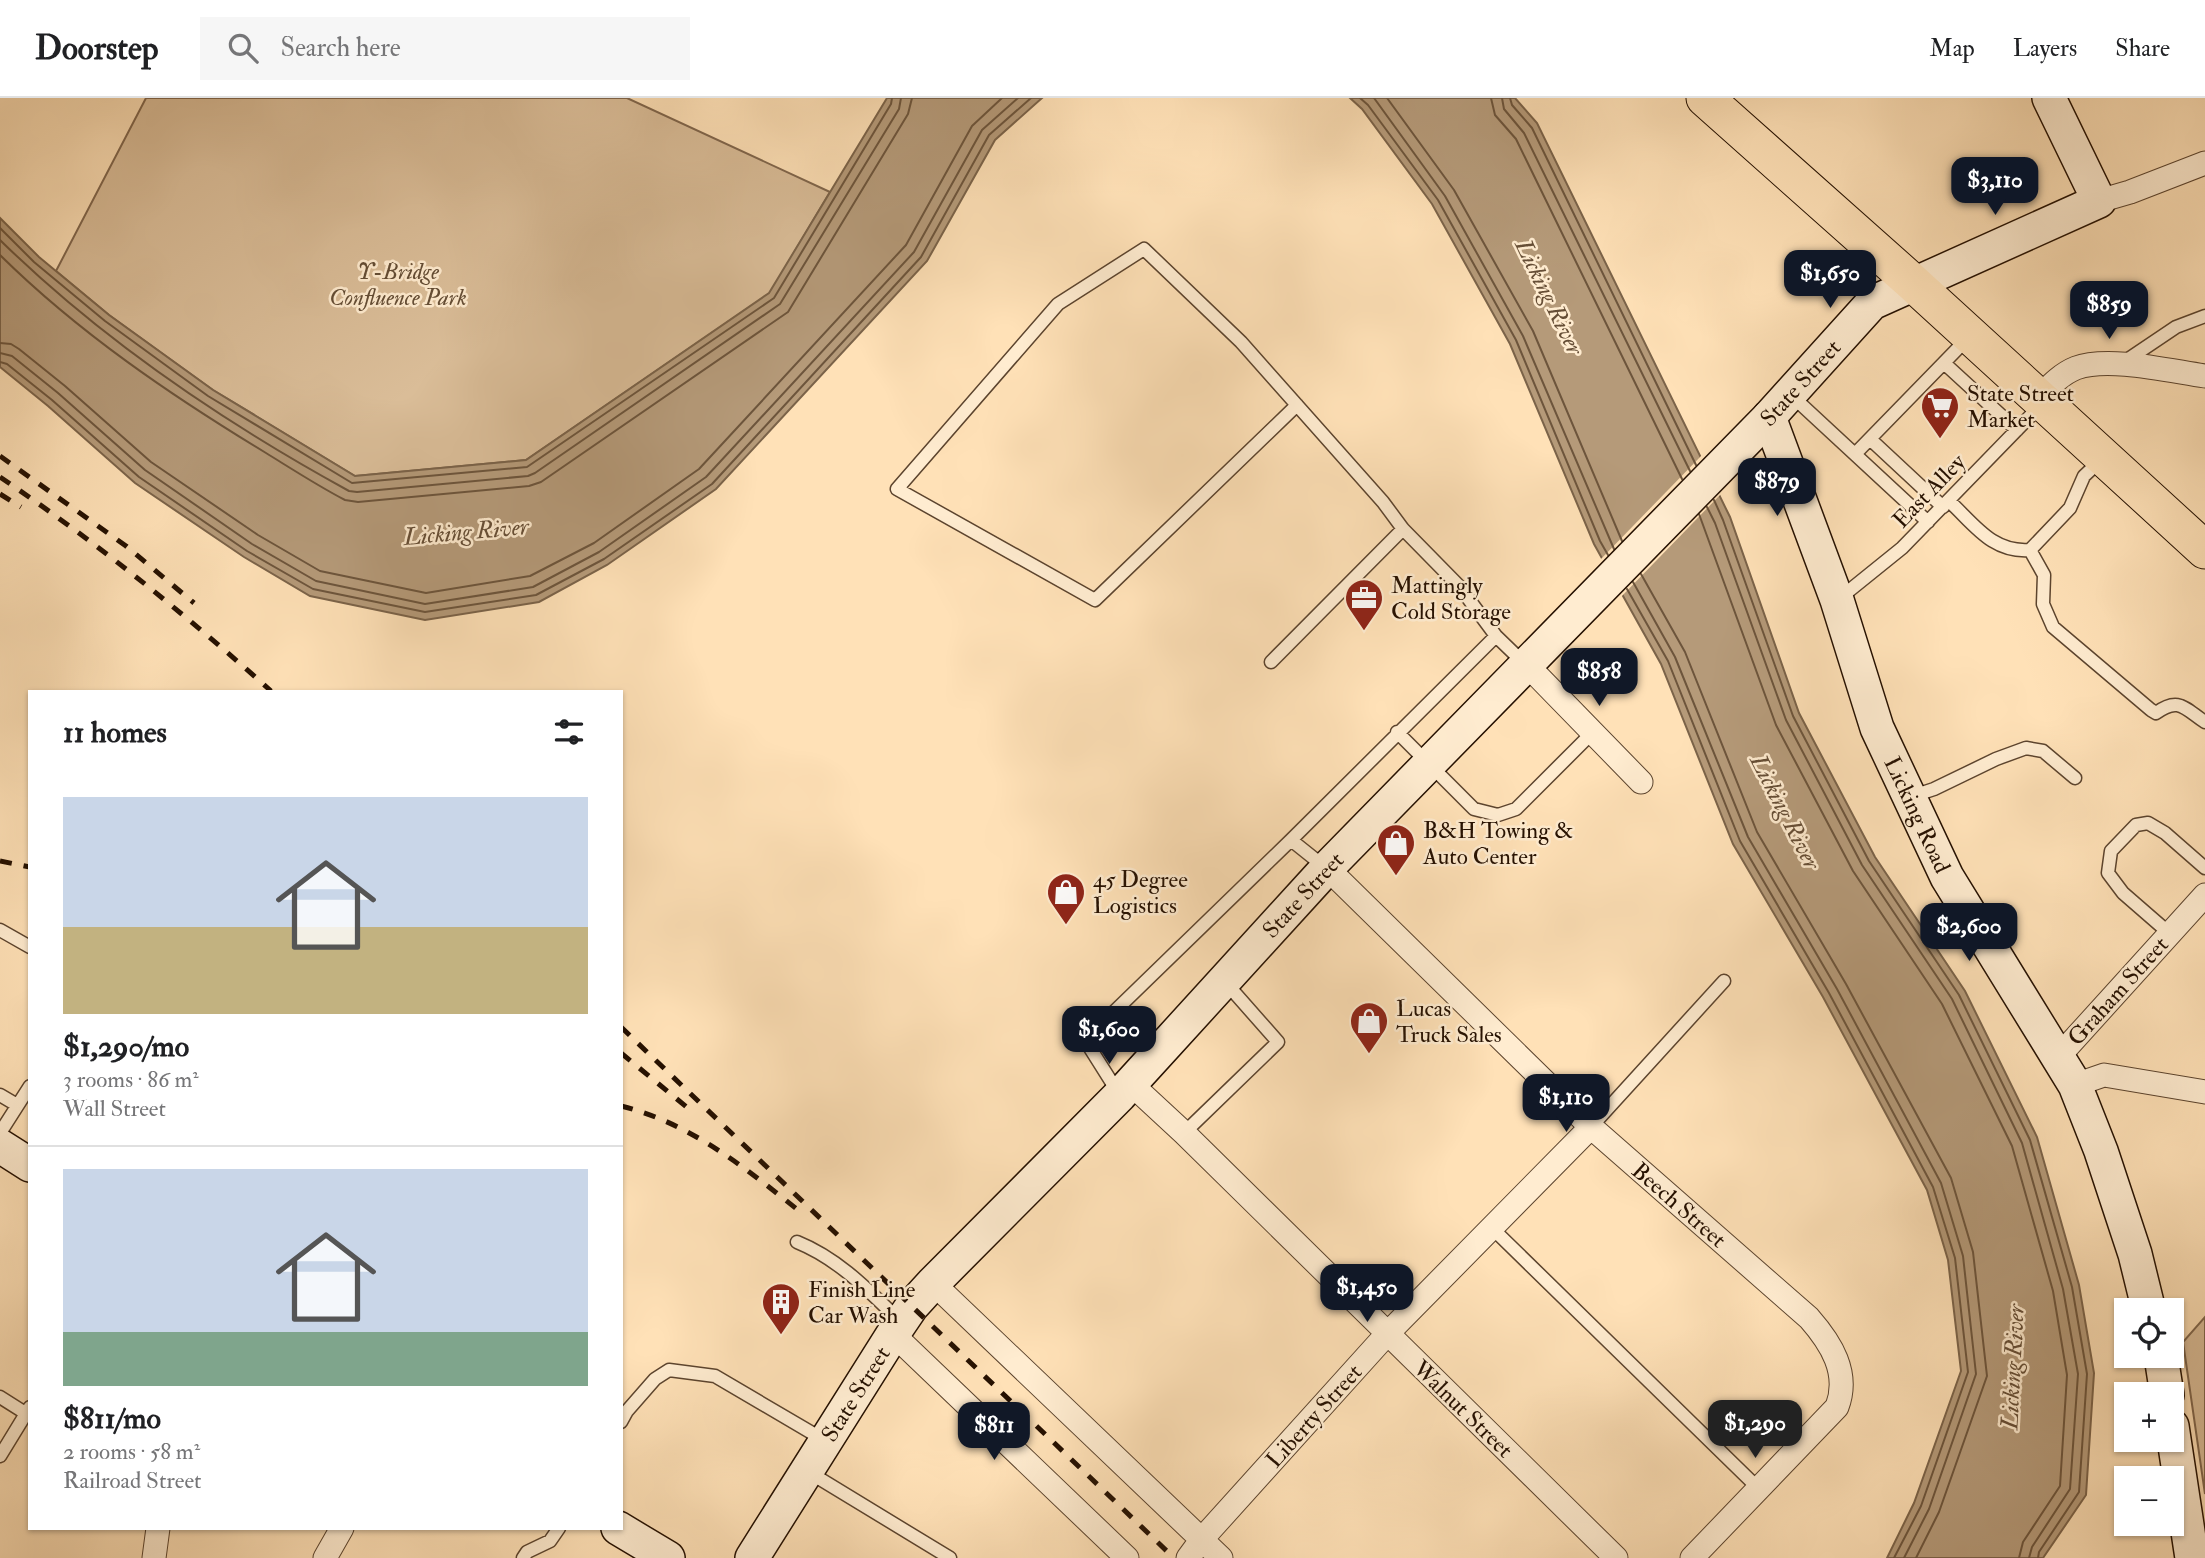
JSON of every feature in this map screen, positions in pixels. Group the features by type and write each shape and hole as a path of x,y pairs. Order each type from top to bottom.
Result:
{"main road":[{"path":"1705,98 1971,335 2205,550"},
{"path":"2049,98 2099,201"},
{"name":"State Street","path":"752,1558 897,1328 933,1283 1125,1089 1327,868 1770,415 1872,303 2099,201"},
{"name":"Licking Road","path":"1770,415 1837,600 1877,728 1947,877 2075,1085 2101,1151 2146,1298"},
{"path":"0,1146 28,1164"},
{"path":"2176,1452 2192,1558"},
{"path":"621,1530 667,1558"}],"street":[{"path":"2099,201 2205,163"},
{"path":"2041,400 2061,376 2077,367 2105,362 2205,376"},
{"path":"1527,665 1641,782"},
{"name":"Beech Street","path":"1327,868 1591,1127 1809,1318 1828,1339 1841,1371 1841,1397 1837,1407 1758,1488"},
{"name":"Graham Street","path":"2059,1056 2205,895"},
{"path":"2075,1085 2104,1075 2205,1092"},
{"name":"Walnut Street","path":"1125,1089 1184,1133 1616,1558"},
{"name":"Liberty Street","path":"1195,1549 1387,1334 1591,1127"},
{"path":"933,1283 1195,1549 1221,1558"},
{"path":"897,1328 1126,1558"},
{"path":"1692,1558 1758,1488"},
{"path":"154,1558 158,1530"},
{"path":"324,1558 338,1530"}],"lane":[{"path":"1297,405 1095,600 897,489 1058,304 1144,249 1241,342 1297,405 1383,502 1403,529 1459,586 1496,636 1527,665"},
{"path":"2121,364 2176,327 2205,316"},
{"path":"1855,454 1971,335"},
{"path":"1944,363 2017,430"},
{"name":"East Alley","path":"1837,600 1902,548 2017,430 2041,400"},
{"path":"1770,415 1855,454 1928,522"},
{"path":"1870,439 1996,545 2014,551 2030,550 2070,509 2084,476 2103,457"},
{"path":"1271,662 1403,529"},
{"path":"2030,550 2044,575 2043,604 2053,627 2151,710 2156,713 2172,703 2177,704 2205,722"},
{"path":"1125,1089 1085,1040 1496,636"},
{"path":"1397,732 1474,809 1498,815 1517,809 1592,732"},
{"path":"1909,797 1934,789 1996,759 2026,748 2043,751 2075,778"},
{"path":"2169,933 2123,893 2108,873 2111,851 2136,825 2148,823 2165,833 2205,868"},
{"path":"1291,840 1327,868"},
{"path":"0,930 28,946"},
{"path":"1184,1133 1278,1042 1224,980"},
{"path":"1591,1127 1724,981"},
{"path":"0,1133 28,1089"},
{"path":"0,1095 18,1105"},
{"path":"1492,1228 1758,1488"},
{"path":"797,1242 818,1250 851,1275 897,1328"},
{"path":"623,1418 654,1379 669,1370 715,1376 827,1441"},
{"path":"0,1397 28,1412 0,1456"},
{"path":"807,1470 950,1558"},
{"path":"523,1558 527,1552 550,1541 558,1530"}],"green space":[{"name":"Y-Bridge Confluence Park","path":"146,98 627,98 830,192 770,293 526,460 355,476 213,390 109,315 56,271"},
{"path":"2205,1317 2205,1494 2184,1349 2184,1341"}],"water":[{"name":"Licking River","path":"887,98 1042,98 995,140 927,261 716,489 607,565 539,602 425,620 310,596 244,557 135,483 0,367 0,218 39,257 109,315 213,390 355,476 526,460 769,293"},
{"name":"Licking River","path":"1350,98 1515,98 1537,123 1730,517 1799,713 1875,857 1965,991 2037,1137 2079,1285 2094,1373 2086,1495 2043,1558 1887,1558 1914,1503 1961,1371 1948,1260 1927,1190 1823,997 1733,844 1661,664 1594,544 1510,344 1432,204 1362,109"}],"pier":[{"path":"1703,454 1722,493 1620,598 1599,561"}],"railway":[{"path":"0,456 126,546 194,603"},
{"path":"0,477 139,579 270,690"},
{"path":"0,494 21,507"},
{"path":"0,861 28,867"},
{"path":"623,1029 1174,1558"},
{"path":"623,1055 689,1109"},
{"path":"623,1107 670,1123 693,1135 715,1148 798,1210"}],"place":[{"name":"State Street Market","path":"1940,440"},
{"name":"Mattingly Cold Storage","path":"1364,632"},
{"name":"B&H Towing & Auto Center","path":"1396,877"},
{"name":"45 Degree Logistics","path":"1066,926"},
{"name":"Lucas Truck Sales","path":"1369,1055"},
{"name":"Finish Line Car Wash","path":"781,1336"}]}
